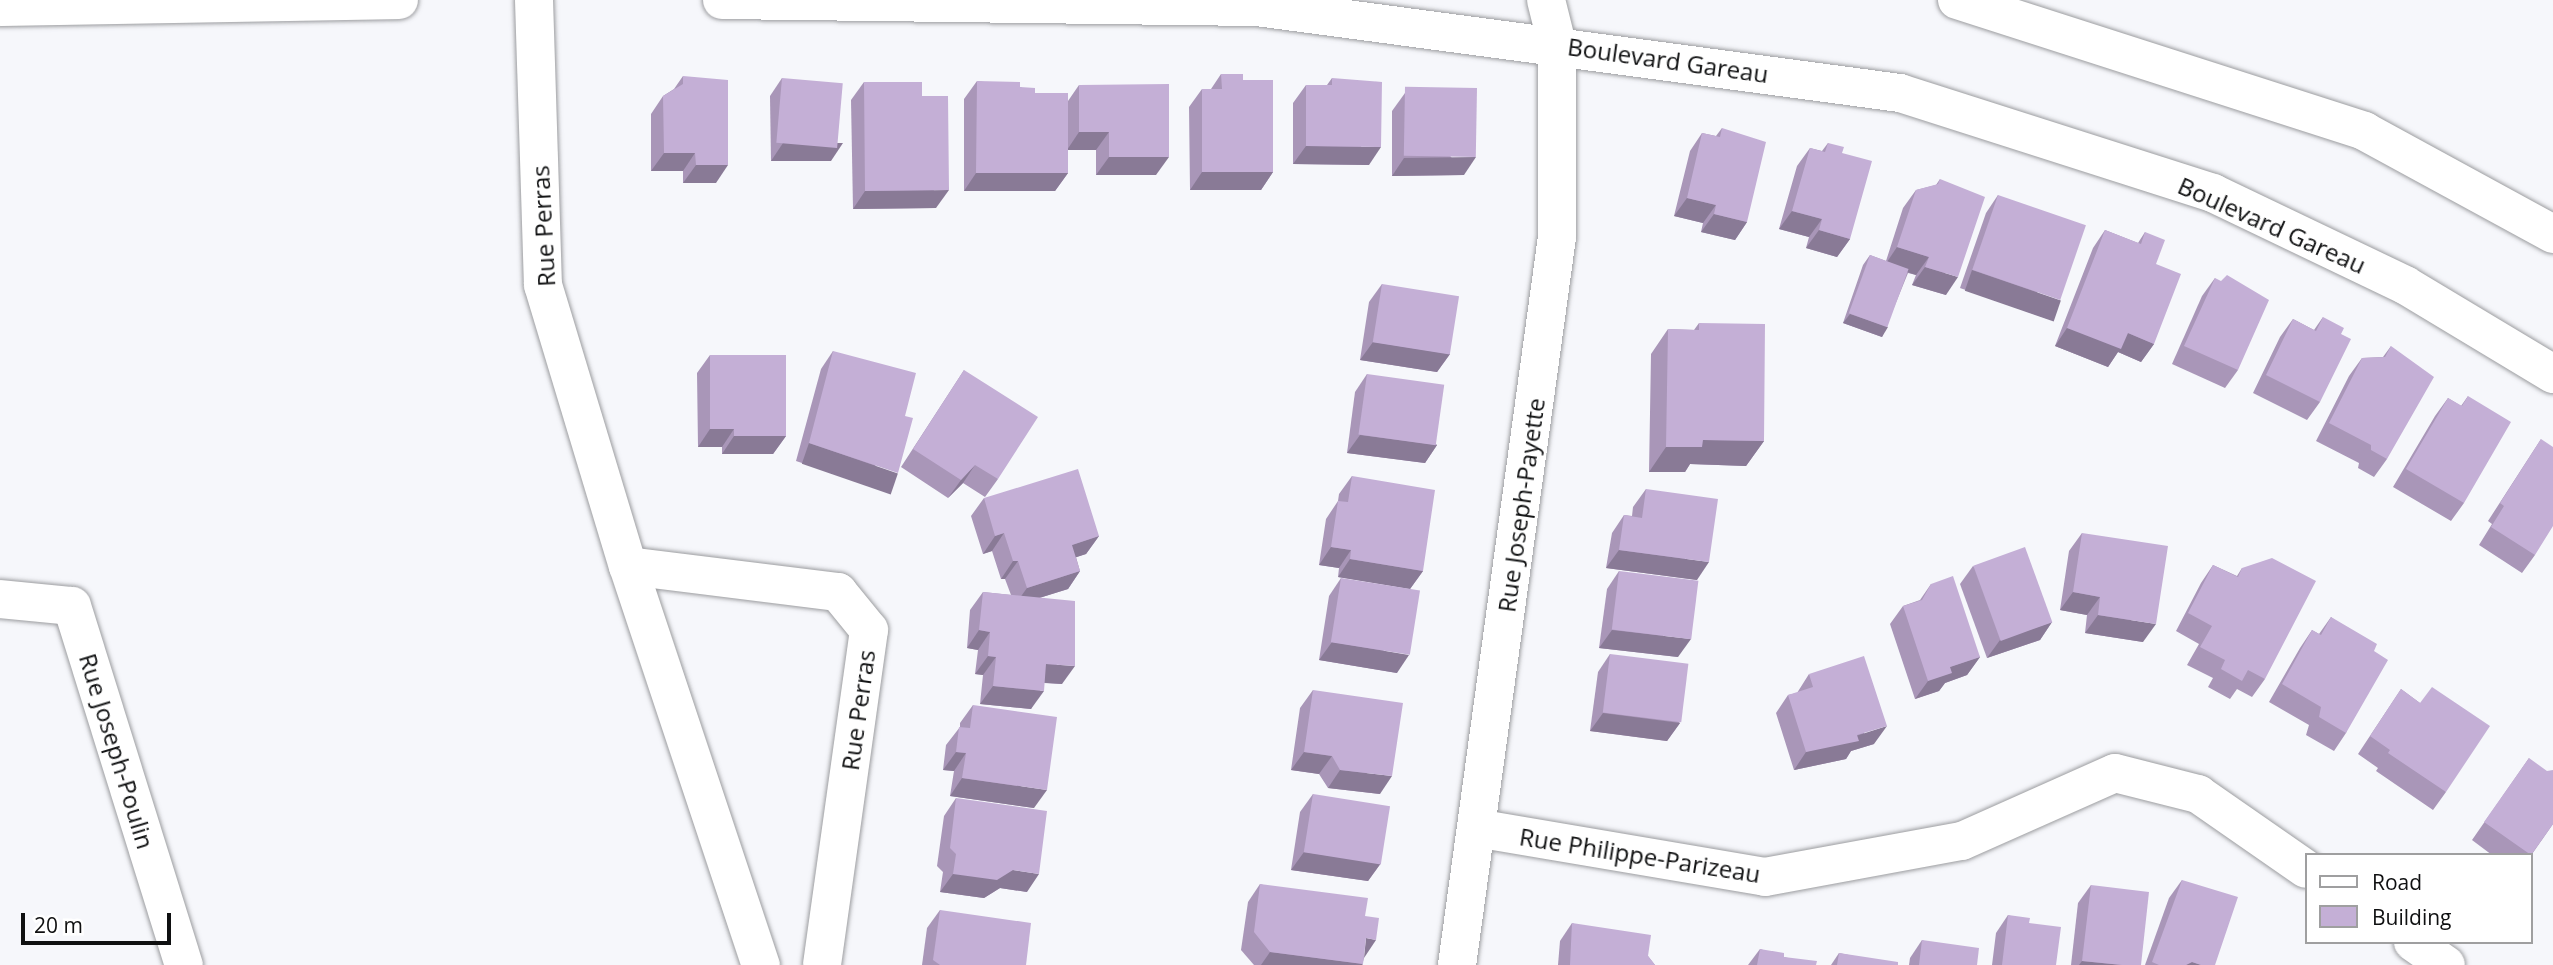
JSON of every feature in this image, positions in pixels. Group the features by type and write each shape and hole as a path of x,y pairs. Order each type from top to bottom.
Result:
{"street":[{"path":"0,8 399,0"},
{"name":"Rue Perras","path":"534,0 543,285 628,566 761,965"},
{"name":"Boulevard Gareau","path":"722,0 1257,7 1557,44 1900,93 2213,193 2404,285 2553,374"},
{"name":"Rue Joseph-Payette","path":"1457,965 1558,237 1557,44 1546,0"},
{"path":"1957,0 2364,131 2553,233"},
{"name":"Rue Perras","path":"628,566 838,592 869,630 822,965"},
{"name":"Rue Joseph-Poulin","path":"0,599 72,606 184,965"},
{"name":"Rue Philippe-Parizeau","path":"1476,828 1765,877 1962,841 2115,773 2198,794 2304,868"},
{"path":"2416,944 2446,965"}],"building":[{"path":"1221,74 1243,74 1243,80 1273,80 1273,172 1202,172 1202,89 1222,89"},
{"path":"683,76 728,80 728,165 696,165 695,153 664,153 663,96 683,84"},
{"path":"782,78 843,83 837,148 776,143"},
{"path":"1332,78 1382,82 1381,147 1306,146 1306,85 1332,85"},
{"path":"977,81 1020,82 1020,87 1035,88 1035,93 1068,93 1068,173 976,173"},
{"path":"864,82 922,82 922,96 948,96 949,190 865,191"},
{"path":"1169,84 1169,157 1109,157 1109,132 1079,132 1079,85"},
{"path":"1405,87 1477,88 1476,157 1404,156"},
{"path":"1722,128 1766,142 1747,222 1714,214 1716,205 1687,198 1702,133 1720,137"},
{"path":"1828,143 1844,147 1842,153 1872,161 1850,239 1819,230 1822,219 1792,211 1810,148 1825,152"},
{"path":"1940,179 1985,197 1958,277 1925,267 1929,257 1897,247 1916,190 1938,184"},
{"path":"1998,195 2086,225 2060,300 1972,270"},
{"path":"2105,230 2141,244 2145,232 2165,240 2156,264 2181,274 2154,344 2128,333 2121,349 2067,328"},
{"path":"1870,255 1909,269 1887,327 1849,313"},
{"path":"2227,275 2269,300 2238,370 2184,346 2215,278 2221,281"},
{"path":"1382,284 1459,296 1450,354 1373,342"},
{"path":"2323,317 2344,328 2341,334 2351,339 2320,402 2266,375 2293,319 2316,331"},
{"path":"1699,323 1765,324 1764,441 1703,440 1702,447 1666,447 1668,329 1699,330"},
{"path":"2391,346 2434,377 2387,459 2371,450 2371,445 2329,423 2362,358 2385,357"},
{"path":"833,351 916,373 905,416 913,418 898,473 809,443"},
{"path":"710,355 786,355 786,436 734,436 734,429 710,429"},
{"path":"964,370 1038,417 998,479 975,465 961,480 913,449"},
{"path":"1367,374 1444,385 1436,445 1359,434"},
{"path":"2468,396 2511,422 2464,503 2406,469 2448,398 2462,406"},
{"path":"2541,439 2553,447 2553,526 2535,555 2491,527 2504,506 2500,503"},
{"path":"1078,469 1099,536 1072,545 1080,571 1027,588 1018,561 1013,561 1004,533 995,536 984,498"},
{"path":"1352,476 1435,490 1423,571 1350,559 1351,550 1331,547 1338,501 1348,502"},
{"path":"1646,489 1718,499 1709,562 1619,550 1624,515 1642,518"},
{"path":"2082,533 2168,546 2156,624 2098,615 2100,597 2073,592"},
{"path":"2025,547 2052,622 2001,641 1973,566"},
{"path":"2272,558 2316,581 2265,679 2248,670 2242,681 2221,669 2225,660 2200,647 2212,626 2188,613 2213,565 2238,577 2242,568"},
{"path":"1619,571 1698,581 1691,639 1612,630"},
{"path":"1953,576 1980,657 1950,667 1952,673 1928,681 1903,606 1922,600 1931,584"},
{"path":"1341,578 1420,591 1410,655 1331,642"},
{"path":"983,592 1075,601 1075,666 1046,664 1044,691 993,686 996,657 988,656 990,632 979,630"},
{"path":"2331,617 2377,644 2374,651 2388,660 2346,733 2319,717 2321,707 2282,684 2312,630 2321,635"},
{"path":"1610,654 1688,664 1681,722 1603,713"},
{"path":"1864,656 1887,726 1857,735 1859,741 1806,752 1788,695 1813,687 1809,674"},
{"path":"2432,687 2490,726 2446,792 2388,753 2390,750 2370,736 2401,689 2420,703"},
{"path":"1313,690 1403,703 1392,776 1340,770 1332,756 1304,752"},
{"path":"973,705 1057,717 1047,790 962,778 966,753 956,752 959,727 970,728"},
{"path":"2529,758 2547,771 2553,770 2553,824 2532,854 2484,822"},
{"path":"1313,794 1390,806 1381,864 1304,852"},
{"path":"956,798 1047,811 1039,874 1013,870 997,880 953,874 956,854 950,848"},
{"path":"2182,880 2238,897 2215,965 2192,962 2186,965 2159,965 2152,962"},
{"path":"1260,884 1368,898 1365,916 1379,918 1376,940 1366,938 1363,964 1270,952 1254,932"},
{"path":"2091,885 2149,892 2141,965 2082,961"},
{"path":"940,910 1031,923 1026,965 940,965 933,960"},
{"path":"2008,915 2030,918 2029,923 2061,927 2056,965 2002,965"},
{"path":"1572,923 1651,935 1648,956 1655,965 1570,965"},
{"path":"1922,940 1979,948 1977,965 1919,965"},
{"path":"1760,949 1784,953 1784,957 1817,961 1816,965 1757,965"},
{"path":"1839,953 1898,962 1898,965 1837,965"}]}
